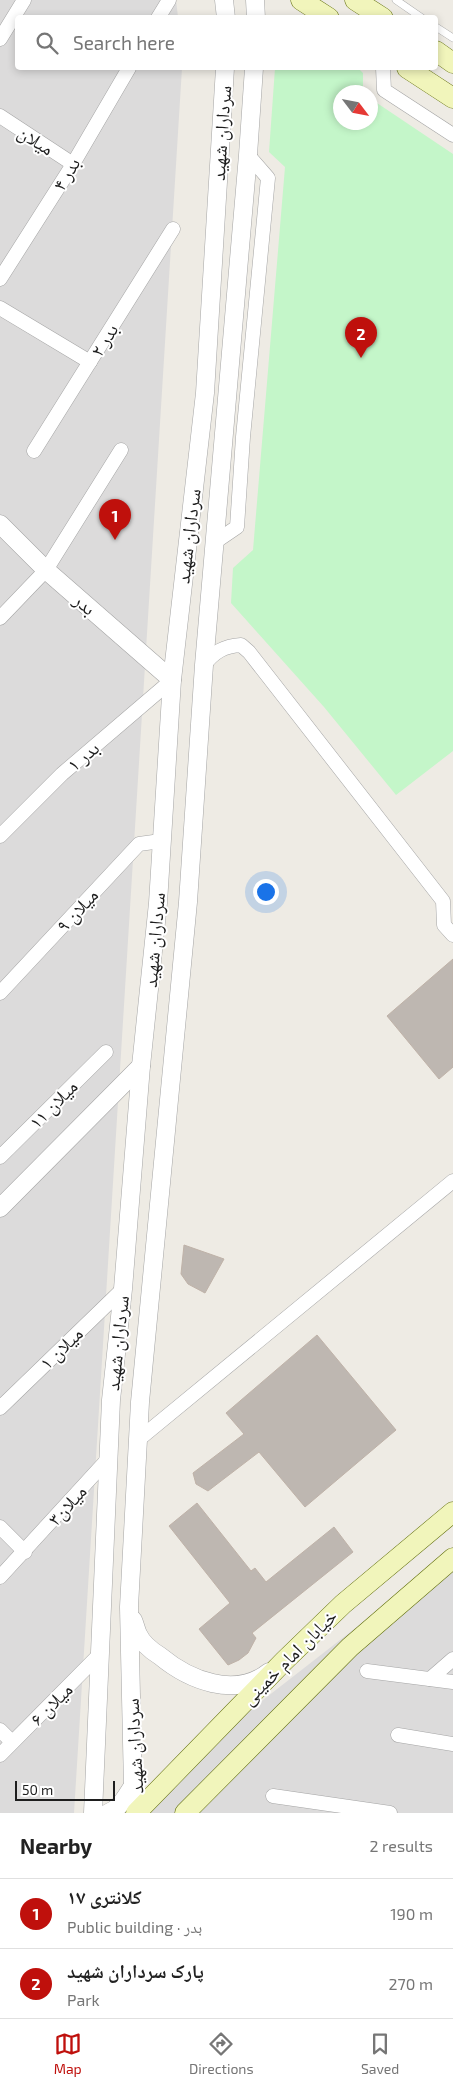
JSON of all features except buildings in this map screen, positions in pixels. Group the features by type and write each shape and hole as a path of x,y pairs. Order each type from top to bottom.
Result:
{"main road":[{"path":"302,0 324,15"},
{"path":"355,0 378,15"},
{"path":"438,52 453,63"},
{"path":"410,70 453,98"},
{"name":"خیابان امام خمینی","path":"138,1812 284,1661 343,1604 453,1512"},
{"name":"خیابان امام خمینی","path":"185,1813 350,1647 453,1558"}],"street":[{"path":"0,39 24,0"},
{"path":"160,15 169,0"},
{"path":"224,0 226,15"},
{"path":"255,0 256,15"},
{"name":"بدر ۴","path":"0,279 73,164 128,70"},
{"name":"سرداران شهید","path":"93,1813 111,1400 123,1289 141,1066 158,902 172,680 205,393 225,70"},
{"name":"سرداران شهید","path":"138,1812 133,1786 129,1607 140,1402 188,902 204,665 254,70"},
{"path":"383,70 384,90 453,135"},
{"name":"میلان","path":"0,116 73,164"},
{"name":"بدر ۲","path":"34,451 173,230"},
{"path":"0,308 90,362"},
{"path":"0,618 46,570 121,450"},
{"name":"بدر","path":"0,524 46,570 172,680"},
{"path":"204,665 216,652 230,646 241,645 249,652 443,901 444,925 453,935"},
{"name":"بدر ۱","path":"0,836 62,774 172,680"},
{"name":"میلان ۹","path":"0,993 139,844 162,842"},
{"path":"158,902 188,902"},
{"name":"میلان ۱۱","path":"0,1157 106,1052"},
{"path":"0,1208 141,1066"},
{"path":"138,1440 453,1181"},
{"name":"میلان ۱","path":"0,1408 123,1289"},
{"path":"111,1400 140,1402"},
{"name":"میلان۳","path":"0,1577 25,1552 108,1459"},
{"path":"0,1527 25,1552"},
{"path":"129,1607 138,1635 152,1651 173,1667 194,1678 233,1685 250,1682 264,1676 284,1661"},
{"name":"میلان ۶","path":"0,1755 101,1653"},
{"path":"430,1679 453,1659"},
{"path":"367,1671 453,1682"},
{"path":"0,1730 12,1742"},
{"path":"398,1735 453,1744"},
{"path":"108,1813 114,1811 123,1802 133,1786"},
{"path":"274,1796 390,1813"}],"lane":[{"path":"396,0 418,15"},
{"path":"438,27 453,38"}],"shaded area":[{"path":"0,0 176,0 178,15 15,15 15,70 182,70 74,1813 0,1813"},
{"path":"453,1552 453,1813 118,1813"}],"green space":[{"path":"275,70 360,70 363,73 363,85 333,85 333,130 378,130 378,104 453,154 453,751 396,795 324,707 231,603 233,568 253,550 285,167 269,152"}],"place":[{"name":"پارک سرداران شهید","path":"361,358"},
{"name":"کلانتری ۱۷","path":"115,540"}]}
